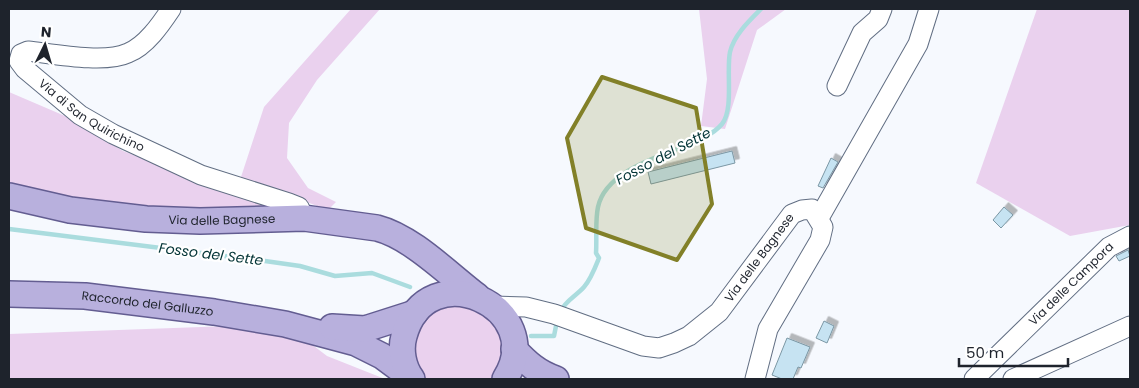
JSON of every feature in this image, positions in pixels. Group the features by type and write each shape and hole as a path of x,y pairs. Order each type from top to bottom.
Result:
{"main road":[{"name":"Via delle Bagnese","path":"9,196 70,210 146,219 200,221 304,218 356,224 389,231 409,242 427,258 486,301"},
{"path":"411,377 402,352 403,339 407,327 420,307 432,278 427,258"},
{"name":"Raccordo del Galluzzo","path":"285,324 365,329 456,293 486,301"},
{"name":"Raccordo del Galluzzo","path":"9,294 85,296 214,312 285,324 356,343 382,356 411,377"},
{"path":"486,301 508,323 514,343 513,362 505,379"},
{"path":"514,343 536,370 556,379"}],"street":[{"name":"Via di San Quirichino","path":"171,9 141,44 128,54 96,58 28,51 14,55 24,68 80,115 113,134 201,175 299,207 304,218"},
{"path":"837,86 862,33 878,19 882,9"},
{"path":"755,379 768,329 820,240 823,227 820,218 918,44 929,9"},
{"name":"Via delle Bagnese","path":"486,301 547,312 643,346 659,348 674,344 689,336 719,312 792,214 812,209 820,218"},
{"name":"Via delle Campora","path":"974,379 1109,247 1130,236"},
{"path":"514,343 522,318 547,312"},
{"path":"1013,379 1130,326"}],"highlighted area":[{"path":"602,77 696,108 712,204 677,260 586,228 567,138"}],"shaded area":[{"path":"351,9 380,9 317,80 289,123 287,158 308,188 336,202 328,210 304,201 273,214 108,205 9,188 9,92 72,119 123,151 229,190 241,177 264,107"},
{"path":"699,9 786,9 757,30 725,129 701,126 707,79"},
{"path":"1037,9 1130,9 1130,225 1070,236 976,183"},
{"path":"464,302 494,319 505,351 493,379 424,379 413,358 415,331 431,311"},
{"path":"285,324 327,356 385,379 9,379 9,334"}],"building":[{"path":"732,151 735,163 651,184 648,172"},
{"path":"831,158 838,162 823,188 818,186"},
{"path":"1004,207 1013,215 1001,228 993,220"},
{"path":"1128,250 1130,256 1119,261 1116,256"},
{"path":"824,321 834,326 827,343 816,338"},
{"path":"787,338 810,347 801,368 798,367 793,379 782,379 772,375"}],"waterway":[{"name":"Fosso del Sette","path":"561,311 565,304 586,284 599,258 596,253 597,212 602,195 610,185 632,168 704,138 722,124 728,109 729,60 732,46 743,29 761,9"},
{"name":"Fosso del Sette","path":"9,229 300,266 335,276 372,273 410,287"},
{"name":"Fosso del Sette","path":"531,336 554,336 557,321"}]}
